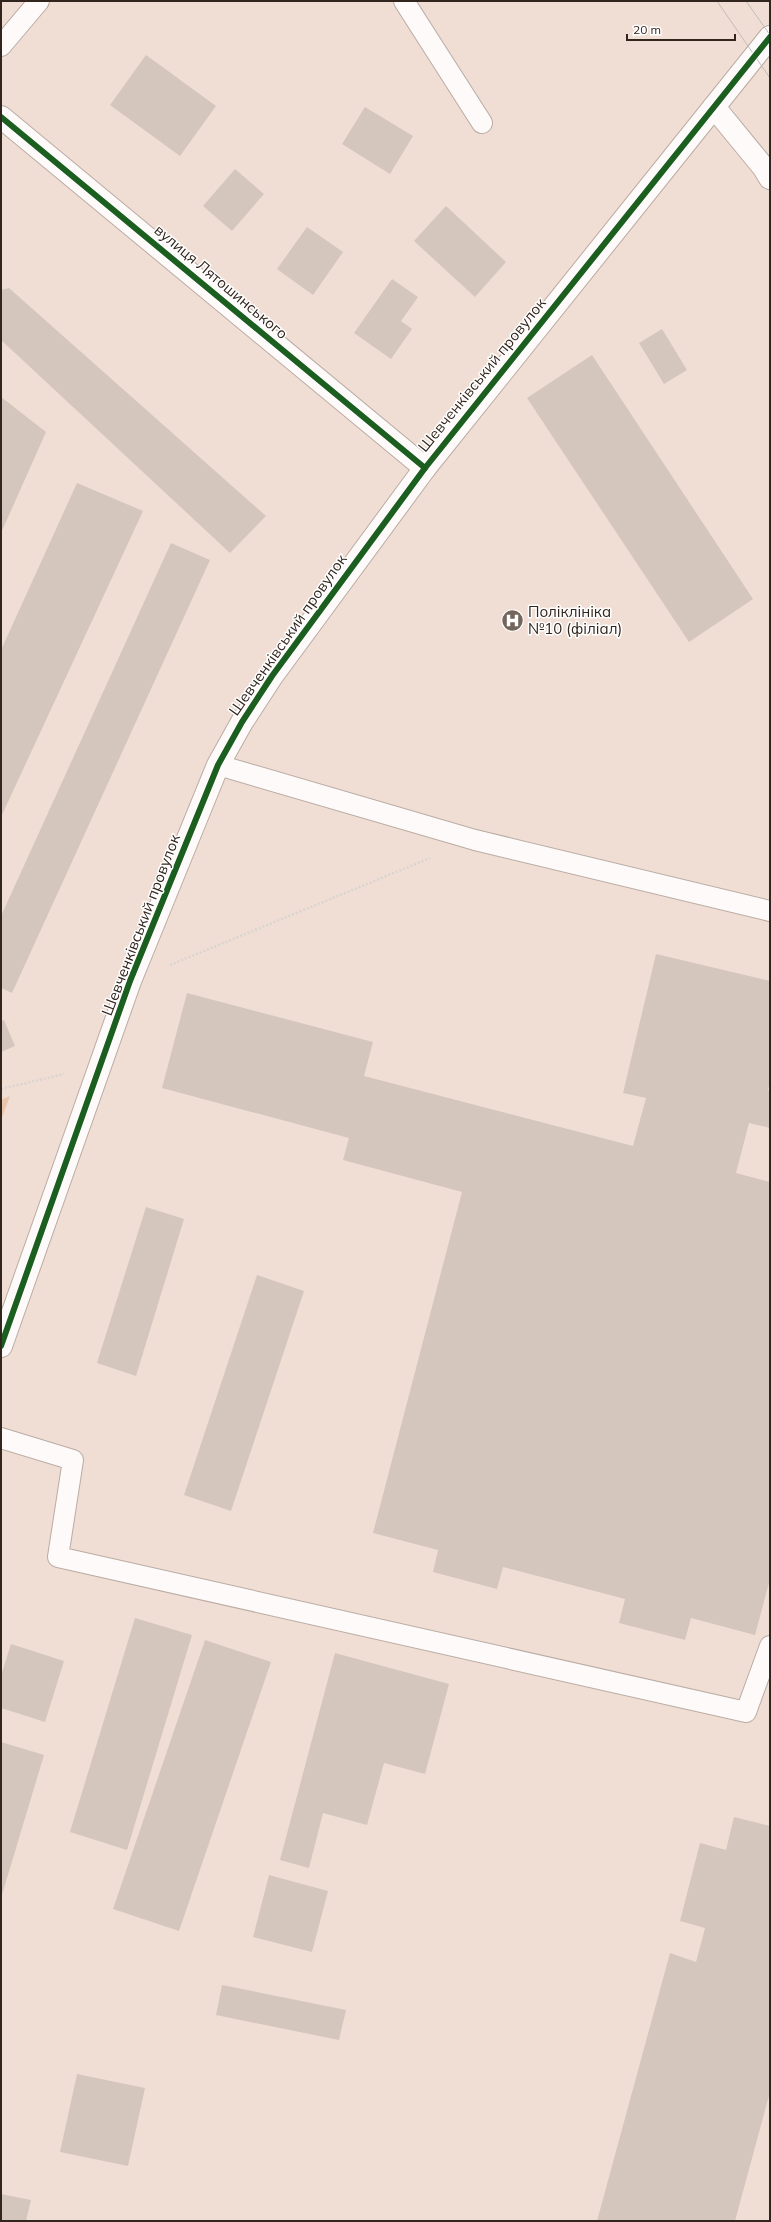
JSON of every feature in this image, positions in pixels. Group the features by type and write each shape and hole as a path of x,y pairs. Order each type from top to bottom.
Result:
{"street":[{"name":"Шевченківський провулок","path":"1,1346 102,1065 130,981 218,765 242,722 272,676 425,468 770,37"},
{"path":"714,107 764,168 770,178"},
{"name":"вулиця Лятошинського","path":"1,117 425,468"}],"lane":[{"path":"1,46 39,1"},
{"path":"404,1 482,123"},
{"path":"218,765 475,840 770,911"},
{"path":"1,1438 73,1460 58,1557 746,1712 770,1646"}],"path":[{"path":"130,981 431,858"},
{"path":"1,1089 102,1065"}],"shaded area":[{"path":"10,1096 1,1120 1,1100"}],"building":[{"path":"146,55 216,106 180,156 110,105"},
{"path":"365,107 413,136 390,174 342,144"},
{"path":"235,169 264,194 232,231 203,206"},
{"path":"446,206 506,262 475,297 414,241"},
{"path":"307,227 343,252 313,295 277,269"},
{"path":"392,279 418,297 401,321 412,329 391,359 354,333"},
{"path":"9,288 266,516 230,553 1,340 1,290"},
{"path":"662,329 687,370 664,384 639,343"},
{"path":"592,355 753,599 689,642 527,398"},
{"path":"1,397 46,432 1,533"},
{"path":"77,483 143,511 1,817 1,650"},
{"path":"171,543 210,560 12,993 1,988 1,916"},
{"path":"656,954 770,981 770,1082 768,1090 770,1091 770,1128 749,1123 736,1173 770,1182 770,1579 755,1635 691,1618 685,1640 619,1623 625,1599 503,1567 497,1589 433,1572 438,1550 373,1533 462,1192 343,1160 349,1138 162,1088 187,993 373,1042 364,1076 633,1146 646,1098 623,1093"},
{"path":"4,1020 15,1046 1,1052 1,1021"},
{"path":"146,1207 184,1219 136,1376 97,1363"},
{"path":"257,1275 304,1291 231,1511 184,1495"},
{"path":"135,1618 192,1635 127,1850 70,1832"},
{"path":"205,1640 271,1662 179,1931 113,1909"},
{"path":"11,1644 64,1661 45,1722 1,1708 1,1676"},
{"path":"335,1653 449,1684 425,1774 384,1763 367,1825 323,1813 309,1868 280,1860"},
{"path":"1,1742 44,1755 1,1898"},
{"path":"734,1817 770,1826 770,2092 735,2221 597,2221 670,1953 696,1962 705,1928 680,1921 700,1843 726,1850"},
{"path":"269,1875 328,1891 312,1952 253,1937"},
{"path":"222,1985 346,2010 339,2040 216,2015"},
{"path":"77,2074 145,2088 128,2166 60,2152"},
{"path":"1,2194 31,2200 26,2221 1,2221"}],"tram line":[{"path":"717,1 770,78"},
{"path":"746,1 770,35"}],"cycle path":[{"path":"1,1346 130,981 218,765 242,722 272,676 425,468 770,37"},
{"path":"1,117 425,468"}],"place":[{"name":"Поліклініка №10 (філіал)","path":"512,621"}]}
